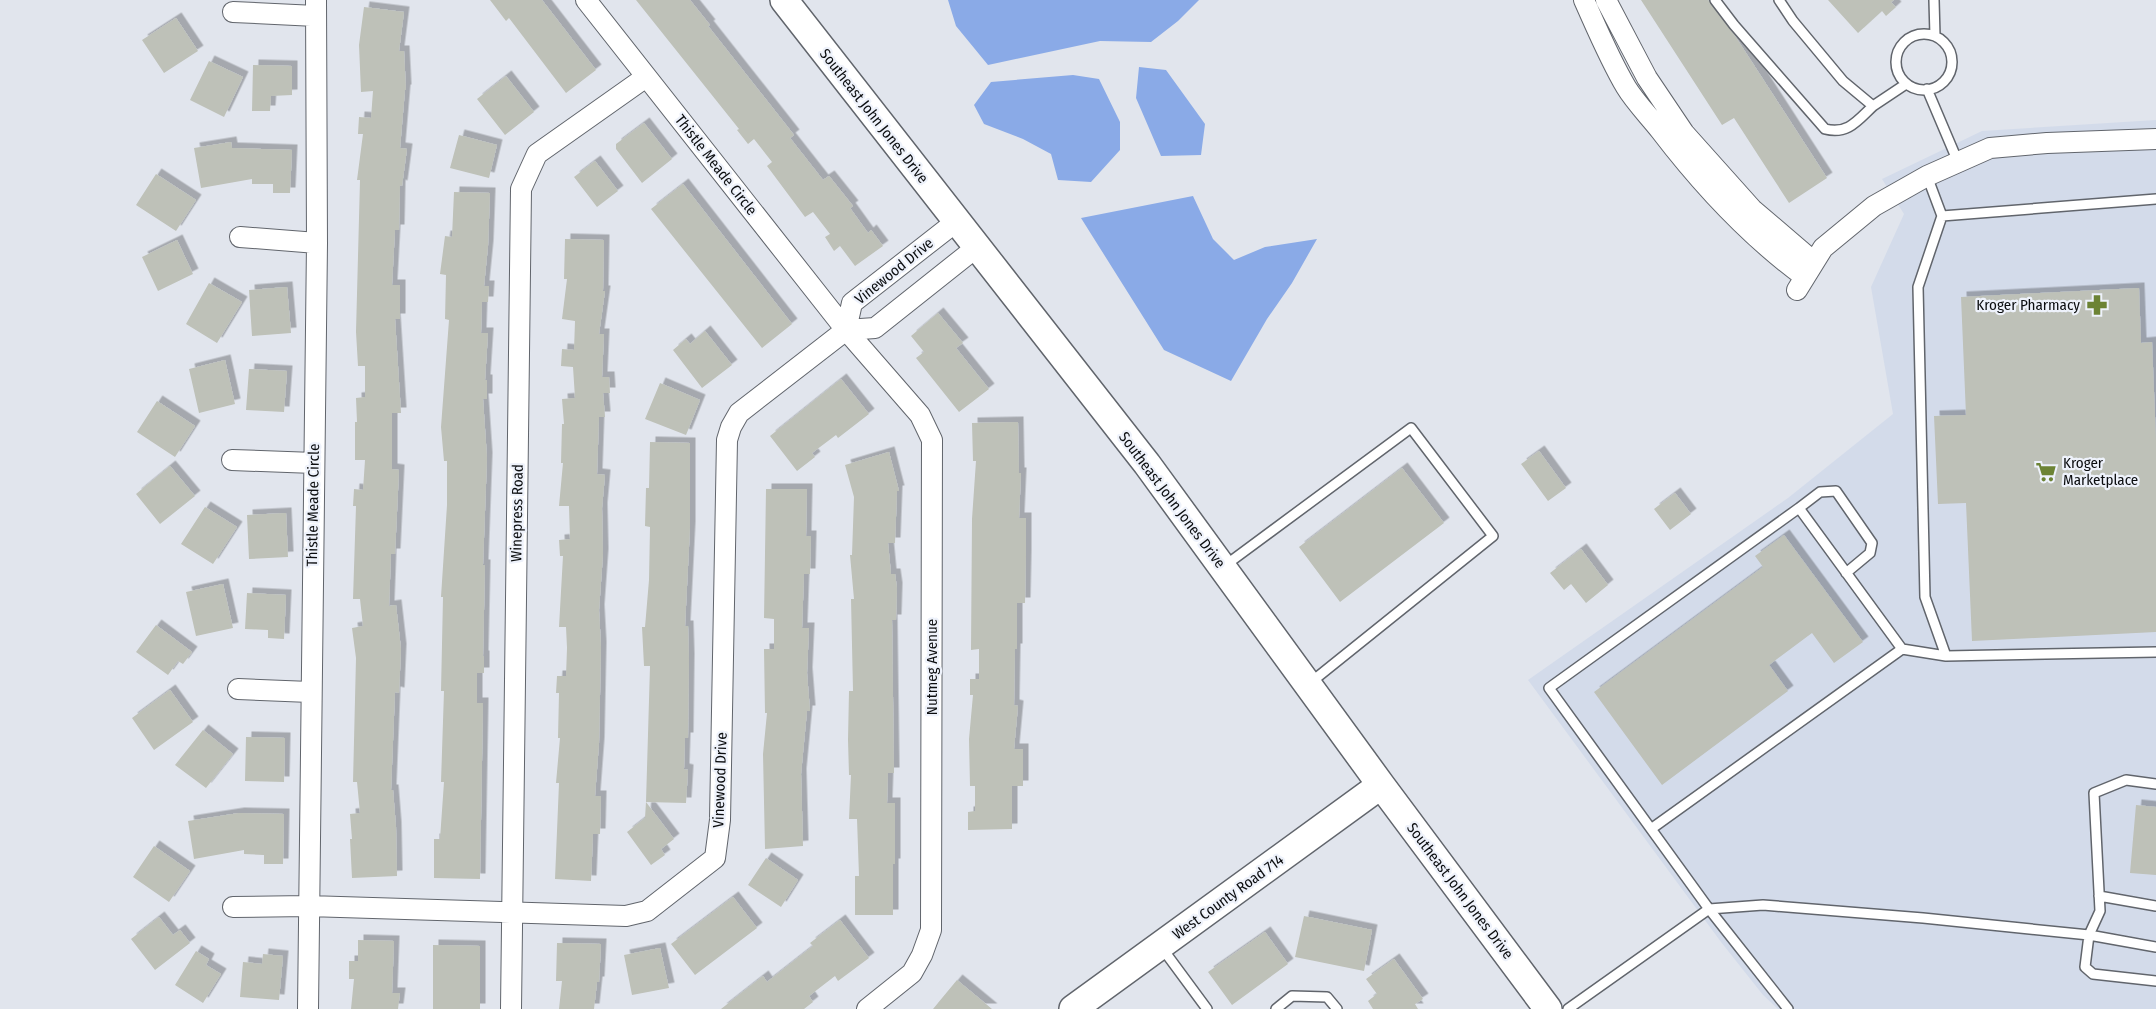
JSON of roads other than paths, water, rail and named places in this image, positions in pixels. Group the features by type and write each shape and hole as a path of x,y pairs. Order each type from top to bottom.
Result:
{"main road":[{"name":"Southeast John Jones Drive","path":"784,0 1147,464 1548,1009"},
{"name":"West County Road 714","path":"1073,1009 1381,785"}],"street":[{"name":"Thistle Meade Circle","path":"586,0 846,330"},
{"path":"1584,0 1627,88 1674,149 1728,211 1778,257 1805,276"},
{"path":"1606,0 1647,78 1684,133 1752,209 1805,276"},
{"name":"Thistle Meade Circle","path":"308,1009 316,243 316,8"},
{"path":"232,12 316,8"},
{"name":"Winepress Road","path":"511,1009 514,912 521,189 537,154 646,77"},
{"path":"1805,276 1823,248 1874,206 1927,176 1990,148 2047,143 2156,139"},
{"name":"Vinewood Drive","path":"846,330 852,303 957,221"},
{"path":"240,237 316,243"},
{"name":"Vinewood Drive","path":"233,907 308,906 626,916 647,911 716,858 720,820 727,440 731,427 739,412 846,330 875,328 977,247"},
{"name":"Nutmeg Avenue","path":"846,330 920,415 932,440 931,930 912,974 867,1009"},
{"path":"232,460 314,463"},
{"path":"238,689 310,692"}],"lane":[{"path":"1715,0 1825,129 1836,132 1850,127 1874,106 1906,84"},
{"path":"1779,0 1793,21 1843,81 1874,106"},
{"path":"1934,0 1935,36"},
{"path":"1917,34 1935,36 1949,48 1952,67 1948,76 1942,84 1927,90 1906,84 1896,68 1898,51 1909,38 1917,34"},
{"path":"1927,90 1958,162"},
{"path":"1927,176 1942,216 1918,287 1925,597 1946,656"},
{"path":"1942,216 2156,199"},
{"path":"1222,567 1411,428 1493,536 1308,684"},
{"path":"1788,1009 1709,909 1550,688 1820,492 1836,491 1872,543 1870,553 1846,573"},
{"path":"1798,508 1902,649 1946,656 2156,652"},
{"path":"1651,829 1902,649"},
{"path":"2156,784 2126,780 2094,793 2100,911 2090,935 2085,967 2093,974 2156,981"},
{"path":"2099,896 2156,906"},
{"path":"1568,1009 1709,909 1763,905 1954,921 2090,935 2156,947"},
{"path":"1160,946 1207,1009"},
{"path":"1276,1009 1292,996 1327,997 1337,1009"}],"water":[{"path":"948,0 1199,0 1178,21 1151,42 1100,41 988,65 956,26"},
{"path":"1139,67 1166,70 1205,124 1201,155 1161,156 1136,98"},
{"path":"1073,75 1099,79 1120,122 1120,150 1091,182 1058,180 1051,154 1023,139 984,124 974,105 991,82"},
{"path":"1193,196 1213,239 1234,260 1265,247 1317,239 1231,381 1164,350 1081,218"}],"place":[{"name":"Kroger Pharmacy","path":"2097,305"},
{"name":"Kroger Marketplace","path":"2046,472"}]}
